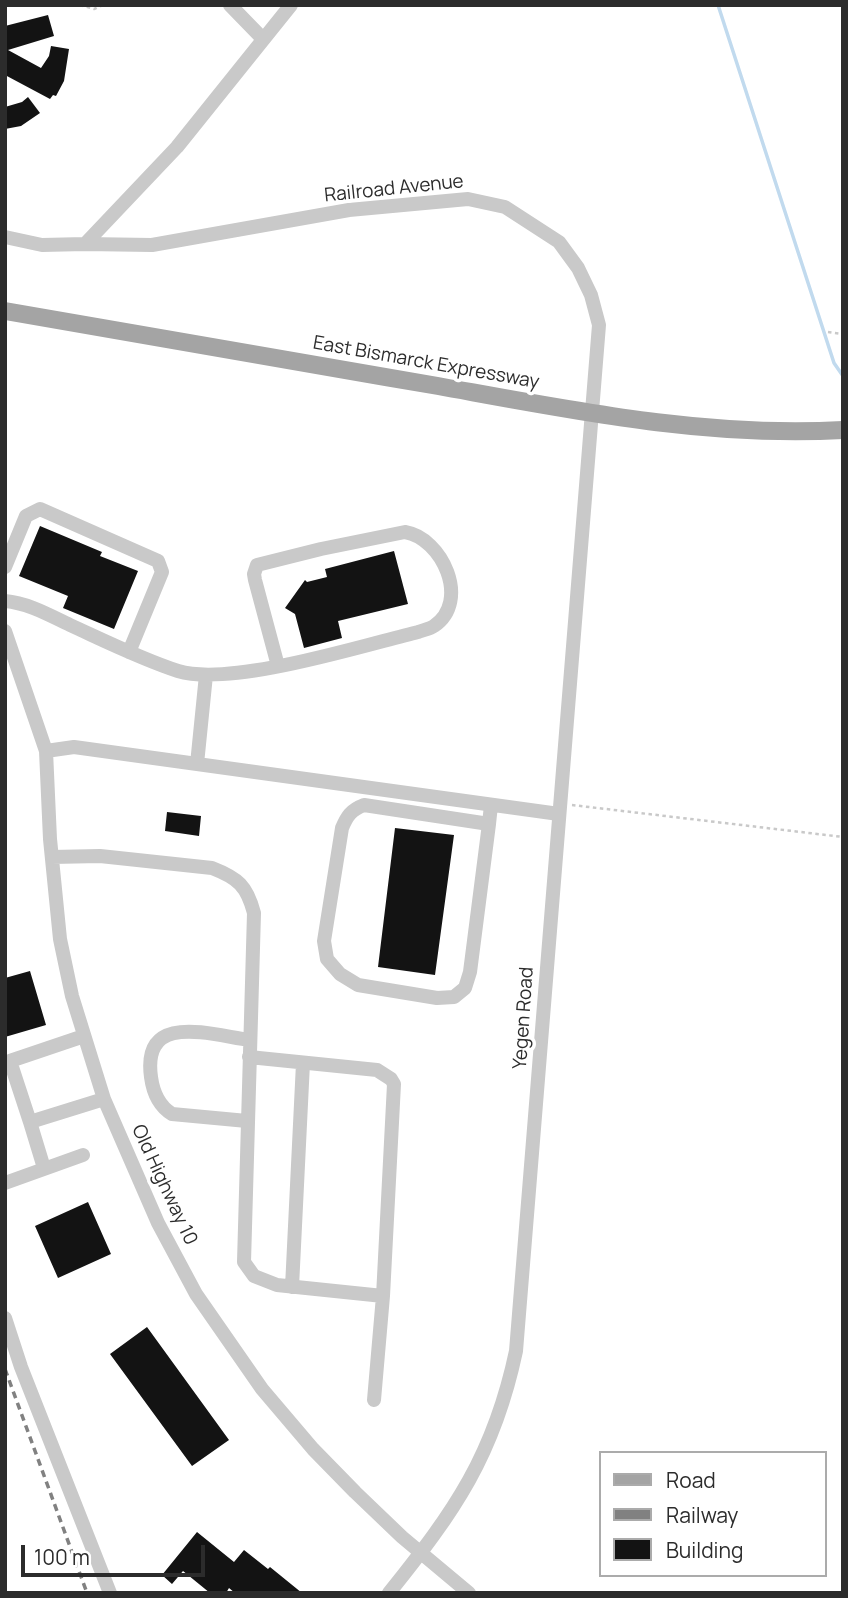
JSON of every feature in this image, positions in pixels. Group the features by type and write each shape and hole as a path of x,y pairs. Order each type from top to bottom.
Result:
{"main road":[{"name":"East Bismarck Expressway","path":"5,311 591,413 733,429 843,430"}],"street":[{"path":"230,5 263,38"},
{"path":"85,244 177,147 291,5"},
{"name":"Railroad Avenue","path":"5,237 42,245 152,245 349,210 468,199 505,207 559,242 578,268 591,295 598,325 591,413"},
{"name":"Yegen Road","path":"389,1593 457,1504 484,1454 509,1383 516,1351 591,413"},
{"path":"5,567 26,516 40,509 158,561 162,572 129,652"},
{"path":"5,601 28,605 129,652 179,671 206,674 278,666 434,626 443,616 450,601 451,586 442,559 432,545 419,534 405,532 257,565 254,574 278,666"},
{"name":"Old Highway 10","path":"5,631 46,751 60,939 72,996 104,1099 158,1223 196,1294 254,1379 313,1449 365,1501 469,1593"},
{"path":"197,764 206,674"},
{"path":"46,751 74,747 491,805 559,809"},
{"path":"489,824 364,806 354,809 342,828 324,942 327,959 341,974 358,985 437,998 454,997 465,988 471,972 489,824 491,805"},
{"path":"52,857 100,856 212,868 228,874 243,885 250,896 254,913 244,1262 254,1276 263,1281 292,1287 383,1296"},
{"path":"247,1121 172,1114 156,1097 149,1066 153,1049 163,1036 177,1031 250,1040"},
{"path":"44,1168 10,1061 84,1035"},
{"path":"249,1058 377,1070 394,1084 383,1296 374,1400"},
{"path":"292,1287 303,1063"},
{"path":"30,1122 104,1099"},
{"path":"5,1183 83,1155"},
{"path":"5,1318 20,1367 110,1593"}],"path":[{"path":"80,5 94,9 103,5"},
{"path":"828,332 843,334"},
{"path":"559,809 843,837"}],"building":[{"path":"48,15 54,36 8,50 41,68 49,56 51,46 69,49 64,81 56,96 53,95 50,99 5,75 5,26"},
{"path":"28,97 40,113 21,126 5,129 5,107 22,102"},
{"path":"40,526 102,552 100,556 138,571 114,629 63,608 68,596 19,576"},
{"path":"394,551 408,604 338,621 342,638 304,648 295,614 285,608 305,580 307,582 327,577 325,569"},
{"path":"167,812 201,816 199,836 165,831"},
{"path":"395,828 454,835 435,975 378,967"},
{"path":"30,971 46,1025 5,1037 5,978"},
{"path":"88,1202 111,1254 58,1278 35,1226"},
{"path":"147,1327 229,1440 192,1466 110,1354"},
{"path":"197,1532 234,1562 244,1550 302,1593 235,1593 229,1588 226,1593 210,1593 183,1571 172,1584 162,1575"}],"waterway":[{"path":"718,5 834,363 843,376"}],"railway":[{"path":"5,1369 87,1593"}]}
